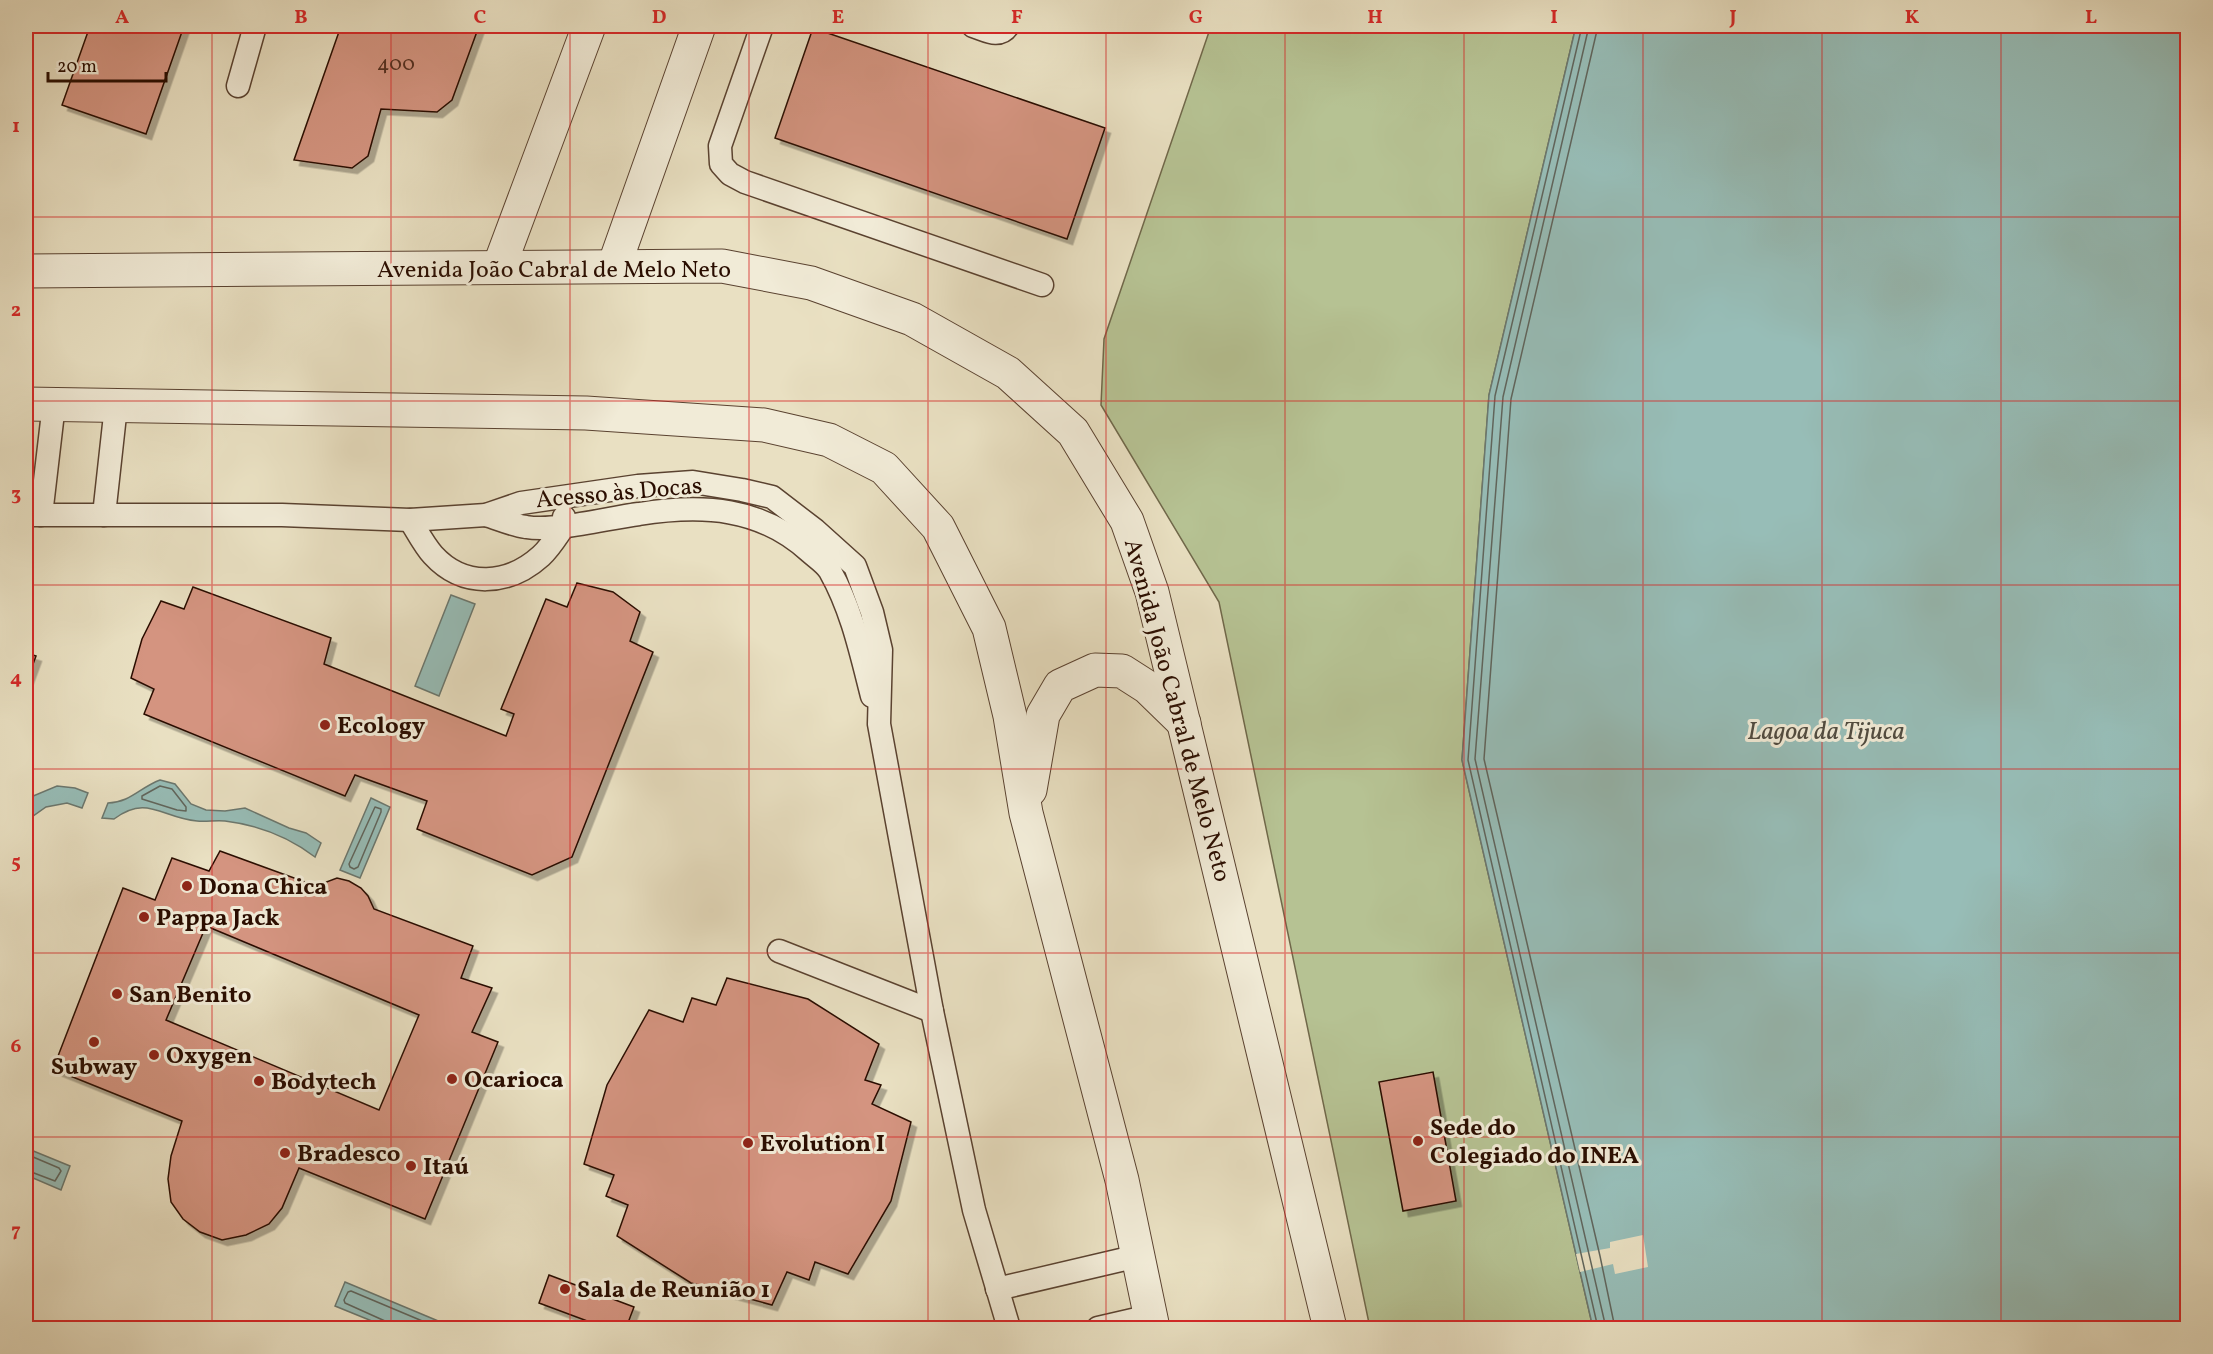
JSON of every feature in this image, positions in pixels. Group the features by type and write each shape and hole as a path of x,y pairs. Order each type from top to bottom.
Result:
{"street":[{"path":"499,267 589,26"},
{"path":"614,266 699,26"},
{"name":"Avenida João Cabral de Melo Neto","path":"26,271 722,266 811,283 912,319 1008,373 1073,432 1127,521 1152,592 1330,1329"},
{"path":"35,400 116,406 586,412 764,425 829,440 884,468 938,527 989,628 1010,716 1026,813 1122,1180 1152,1322"},
{"path":"1026,813 1043,715 1060,686 1095,670 1122,671 1147,687 1184,723"}],"lane":[{"path":"238,86 255,26"},
{"path":"762,26 720,146 721,164 730,174 745,182 1042,285"},
{"path":"973,26 996,34 1004,31 1008,26"},
{"path":"35,400 33,515 282,515 410,520 486,515 521,503 638,486 693,482 772,497 815,530 855,566 872,612 881,650 879,724 932,1011 974,1210 1009,1329"},
{"path":"104,515 116,406"},
{"path":"410,520 434,556 459,574 485,581 513,575 542,556 564,526 563,498"},
{"name":"Acesso às Docas","path":"486,515 526,527 564,526 673,508 708,509 759,520 801,544 829,569 853,621 879,724"},
{"path":"779,951 932,1011"},
{"path":"997,1288 1138,1256"},
{"path":"1098,1329 1152,1322"}],"green space":[{"path":"1211,26 1576,26 1489,395 1462,760 1593,1328 1370,1328 1219,602 1101,405 1104,339"}],"water":[{"name":"Lagoa da Tijuca","path":"1576,26 2187,26 2187,1328 1593,1328 1462,760 1489,395"},
{"path":"451,595 475,604 439,696 415,686"},
{"path":"160,780 175,784 191,804 206,810 225,811 245,808 289,828 306,833 321,843 315,857 284,838 237,823 197,821 146,808 136,808 114,819 102,818 108,803 123,800"},
{"path":"57,786 75,788 88,793 82,808 67,803 46,807 26,821 26,799"},
{"path":"371,798 390,807 360,878 340,870"},
{"path":"26,1148 70,1166 61,1190 26,1175"},
{"path":"345,1282 455,1328 389,1328 335,1306"}],"pier":[{"path":"1643,1235 1648,1267 1615,1274 1613,1264 1580,1272 1576,1254 1610,1248 1610,1242"}],"building":[{"path":"90,26 184,26 146,134 62,105"},
{"path":"341,26 479,26 452,100 437,112 381,109 368,156 352,168 294,160"},
{"path":"813,28 1105,128 1067,239 775,138"},
{"name":"Ecology","path":"577,583 613,592 640,612 630,641 653,652 572,857 532,875 417,829 427,801 355,775 345,796 144,714 154,689 131,678 142,639 161,601 184,609 193,587 331,638 324,664 506,736 514,714 501,709 546,599 567,607"},
{"path":"26,653 36,656 26,683"},
{"name":"Oxygen","path":"220,851 316,886 337,878 349,881 361,888 374,909 473,946 461,978 492,988 472,1032 498,1042 425,1219 299,1168 282,1208 269,1224 246,1235 222,1240 200,1232 183,1219 171,1202 168,1179 171,1156 182,1121 53,1069 123,888 155,900 172,858 209,871","holes":["206,926 419,1015 379,1110 166,1020"]},
{"name":"Evolution I","path":"727,978 808,999 879,1044 865,1080 881,1085 872,1104 911,1122 891,1201 848,1274 815,1262 809,1280 787,1272 772,1305 691,1283 617,1236 628,1205 606,1196 614,1175 584,1164 607,1085 649,1010 683,1022 692,998 716,1005"},
{"name":"Sede do Colegiado do INEA","path":"1433,1072 1456,1201 1403,1211 1379,1082"},
{"name":"Sala de Reunião 1","path":"549,1275 634,1307 626,1328 606,1328 539,1303"}],"place":[{"name":"Ecology","path":"325,725"},
{"name":"Dona Chica","path":"187,886"},
{"name":"Pappa Jack","path":"144,917"},
{"name":"San Benito","path":"117,994"},
{"name":"Subway","path":"94,1042"},
{"name":"Oxygen","path":"154,1055"},
{"name":"Ocarioca","path":"452,1079"},
{"name":"Bodytech","path":"259,1081"},
{"name":"Sede do Colegiado do INEA","path":"1418,1141"},
{"name":"Evolution I","path":"748,1143"},
{"name":"Bradesco","path":"285,1153"},
{"name":"Itaú","path":"411,1166"},
{"name":"Sala de Reunião 1","path":"565,1289"}]}
